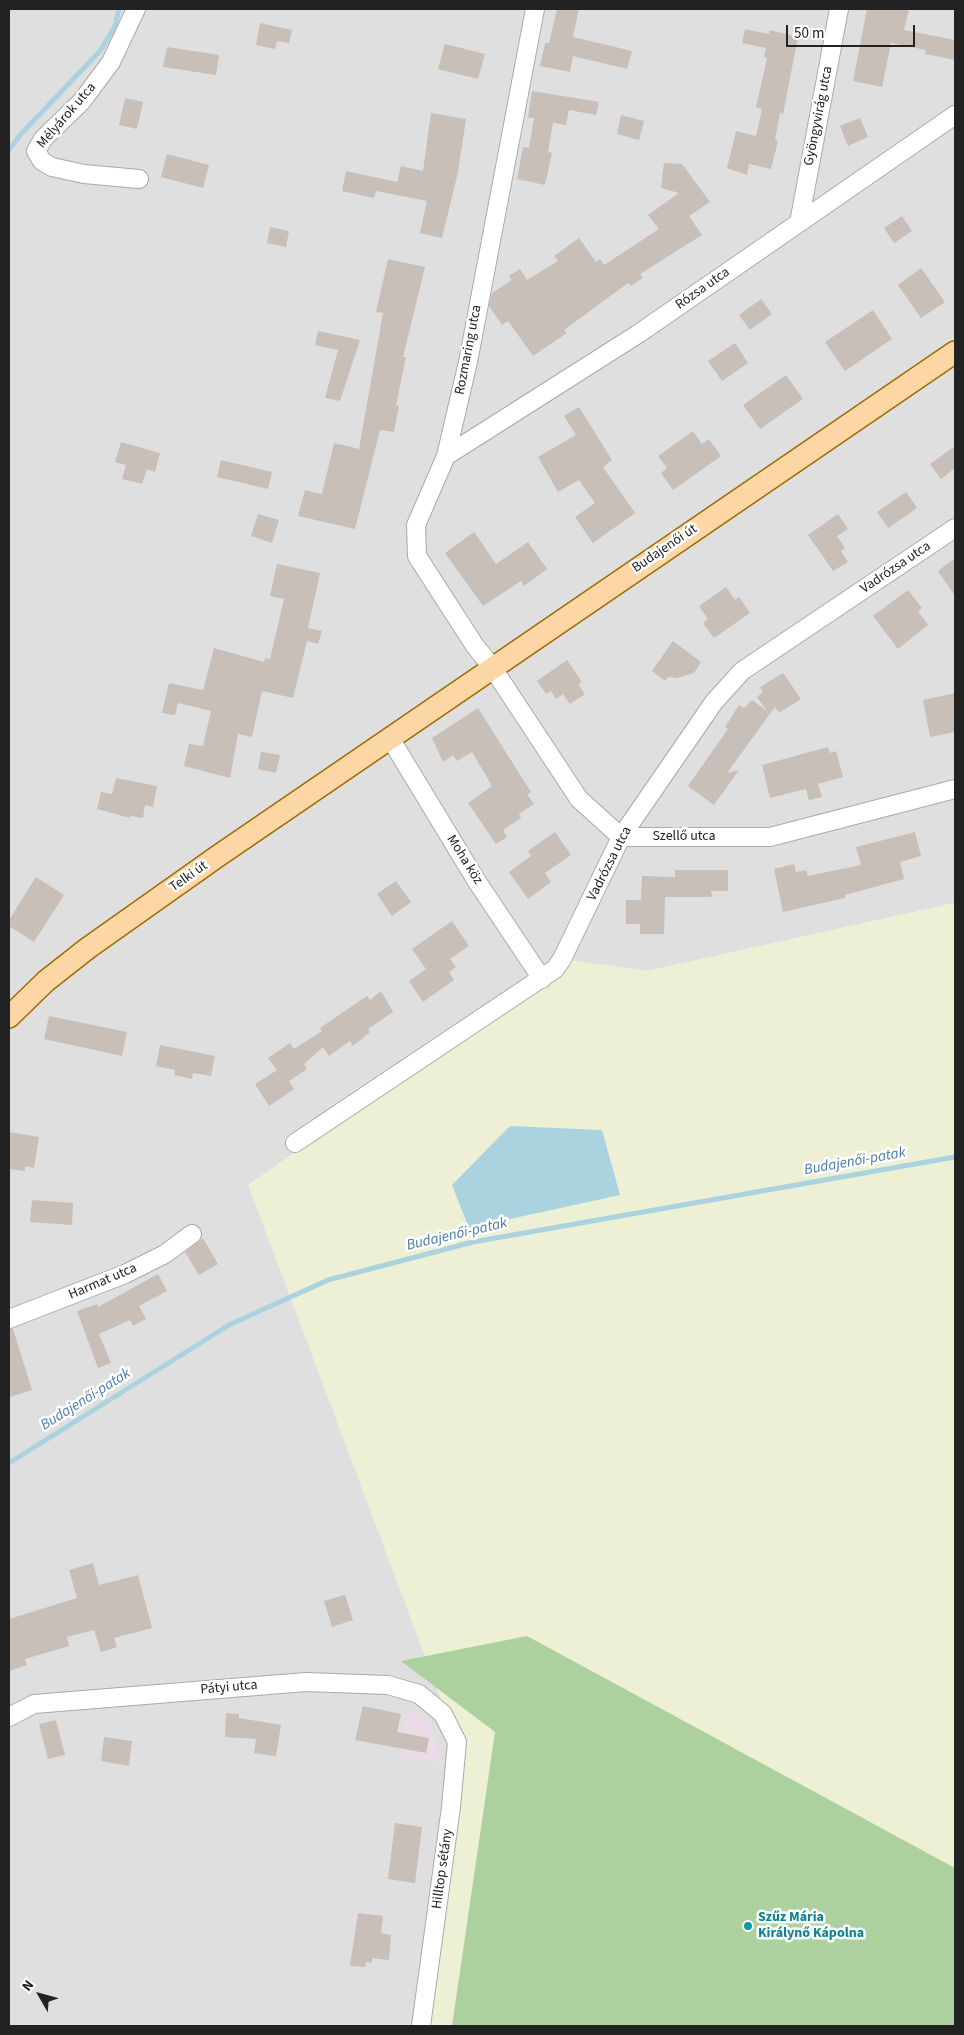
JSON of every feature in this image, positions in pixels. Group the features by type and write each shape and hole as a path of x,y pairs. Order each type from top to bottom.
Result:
{"main road":[{"name":"Budajenői út","path":"384,743 492,667 955,352"},
{"name":"Telki út","path":"9,1017 46,981 88,948 218,856 384,743"}],"street":[{"name":"Mélyárok utca","path":"136,9 111,62 82,101 43,139 36,151 42,161 52,167 84,174 139,179"},
{"name":"Rozmaring utca","path":"492,667 474,646 417,556 416,525 446,456 468,362 535,9"},
{"name":"Gyöngyvirág utca","path":"799,223 840,9"},
{"name":"Rózsa utca","path":"446,456 638,334 955,116"},
{"name":"Vadrózsa utca","path":"295,1143 555,969 621,837 714,702 742,671 955,528"},
{"path":"492,667 579,799 621,837"},
{"name":"Moha köz","path":"384,743 542,979"},
{"name":"Szellő utca","path":"621,837 770,837 955,789"},
{"name":"Harmat utca","path":"9,1319 125,1274 165,1254 192,1234"},
{"name":"Pátyi utca","path":"9,1717 34,1704 306,1682 388,1685 419,1694 443,1714"},
{"name":"Hilltop sétány","path":"421,2026 451,1807 457,1742 443,1714"}],"shaded area":[{"path":"9,9 955,9 955,903 647,971 562,959 421,2026 9,2026"},
{"path":"408,1706 431,1729 439,1754 438,1764 398,1756"}],"green space":[{"path":"955,903 955,2026 421,2026 457,1742 248,1185 542,979 562,959 647,971"},
{"path":"527,1636 955,1868 955,2026 452,2026 495,1732 401,1661"}],"water":[{"path":"510,1126 602,1130 620,1195 469,1228 452,1185"}],"building":[{"path":"557,9 579,9 573,37 632,51 627,69 573,56 570,72 540,66 545,43 549,43"},
{"path":"867,9 909,9 904,30 955,40 955,60 925,54 926,50 891,43 882,87 853,81"},
{"path":"260,23 292,30 289,43 277,41 275,49 256,45"},
{"path":"745,29 769,34 770,30 798,37 783,114 780,113 775,140 778,141 771,169 749,164 747,175 727,168 736,131 756,136 762,109 756,107 767,58 764,57 766,48 742,43"},
{"path":"445,44 485,54 478,79 438,69"},
{"path":"167,47 219,55 216,75 163,67"},
{"path":"532,91 599,102 596,115 569,110 566,125 553,123 548,152 552,153 545,185 517,179 523,147 529,148 534,118 528,118"},
{"path":"125,98 143,102 137,129 119,125"},
{"path":"431,113 466,119 458,172 442,238 420,233 427,201 376,191 374,198 342,191 346,171 397,182 401,166 423,171"},
{"path":"621,115 644,121 639,140 617,134"},
{"path":"860,118 868,137 848,146 840,126"},
{"path":"167,154 209,165 203,188 161,177"},
{"path":"664,163 682,164 710,202 689,216 702,235 640,274 643,278 631,286 628,283 564,330 567,333 533,356 508,321 502,325 489,306 492,293 512,280 509,276 520,269 527,280 558,261 554,256 579,238 596,262 600,259 604,265 659,229 648,215 679,193 661,188"},
{"path":"902,216 912,231 894,243 884,228"},
{"path":"270,227 289,231 286,247 267,243"},
{"path":"388,259 425,267 403,357 406,357 396,405 399,406 394,432 380,430 355,529 298,516 305,490 322,494 334,443 359,449 383,313 376,312"},
{"path":"921,268 945,302 921,318 898,285"},
{"path":"761,299 772,314 750,330 739,315"},
{"path":"873,310 892,339 845,371 825,342"},
{"path":"318,331 360,340 340,401 325,398 338,350 315,345"},
{"path":"735,343 748,363 722,381 708,361"},
{"path":"786,375 803,399 760,429 743,405"},
{"path":"579,407 612,460 603,467 635,513 593,543 575,517 595,503 579,480 558,492 538,457 576,435 564,416"},
{"path":"693,431 702,444 709,439 721,456 673,490 661,473 667,468 658,456"},
{"path":"121,442 160,453 155,472 147,469 142,484 122,479 126,465 115,462"},
{"path":"955,446 955,468 941,479 930,464"},
{"path":"221,460 272,472 268,489 217,477"},
{"path":"906,492 917,508 888,528 877,512"},
{"path":"258,514 279,520 272,543 251,536"},
{"path":"838,514 848,529 837,536 845,548 841,551 848,562 833,571 808,535"},
{"path":"474,532 496,564 528,542 547,569 524,586 521,581 483,606 445,553"},
{"path":"955,558 955,596 938,571"},
{"path":"277,564 320,573 308,628 322,631 318,644 307,641 293,698 262,691 252,737 238,734 230,778 184,766 189,744 203,746 211,711 178,703 175,715 162,713 169,683 203,690 214,648 264,662 265,658 270,659 284,599 270,596"},
{"path":"726,587 735,600 739,597 750,613 714,638 703,623 708,619 699,606"},
{"path":"908,590 922,608 918,611 928,625 898,649 873,616"},
{"path":"673,641 701,662 694,673 677,678 668,677 665,681 652,671"},
{"path":"567,660 582,682 578,684 585,694 570,704 563,694 556,699 551,691 546,694 537,681"},
{"path":"783,673 801,699 779,713 775,707 727,773 739,770 714,805 688,786 728,729 725,727 739,705 744,708 752,700 767,711 757,697 763,692 760,687"},
{"path":"955,693 955,732 930,737 923,700"},
{"path":"478,708 531,792 527,794 534,804 519,814 521,818 503,830 507,837 496,844 468,803 492,786 472,752 457,761 453,755 443,762 432,738"},
{"path":"828,747 830,753 836,751 843,777 818,784 822,797 809,800 806,789 770,798 762,765"},
{"path":"261,752 280,755 276,773 258,769"},
{"path":"116,778 157,786 153,807 145,805 143,818 130,816 130,818 97,809 101,792 112,794"},
{"path":"555,832 571,855 545,873 551,882 528,899 509,872 531,856 528,851"},
{"path":"915,832 921,856 900,862 904,879 845,895 845,898 783,912 774,869 794,864 796,872 806,870 808,876 861,865 856,847"},
{"path":"675,870 728,870 728,891 711,891 712,897 665,897 664,934 640,934 640,924 626,924 626,900 641,900 642,876 675,877"},
{"path":"36,877 64,895 34,942 9,926 9,920"},
{"path":"396,881 411,902 392,916 377,894"},
{"path":"452,921 469,946 450,959 456,967 449,972 454,980 423,1002 409,981 426,969 412,949"},
{"path":"381,991 393,1012 368,1029 370,1032 353,1046 350,1041 329,1056 323,1047 304,1064 307,1069 289,1081 294,1089 269,1106 255,1084 277,1070 268,1058 290,1043 294,1049 322,1031 320,1028 367,996 370,1000"},
{"path":"49,1016 127,1032 122,1056 44,1039"},
{"path":"160,1045 215,1056 211,1076 193,1073 192,1079 174,1075 175,1070 156,1066"},
{"path":"9,1132 39,1137 34,1168 25,1166 25,1171 9,1169"},
{"path":"32,1200 73,1203 72,1225 30,1222"},
{"path":"203,1238 218,1264 199,1275 185,1252"},
{"path":"158,1274 167,1291 139,1306 146,1319 133,1326 130,1320 99,1334 111,1363 98,1368 77,1311 97,1304 98,1307"},
{"path":"9,1329 13,1329 32,1390 9,1397"},
{"path":"93,1563 99,1585 138,1575 152,1628 114,1638 117,1647 101,1652 94,1630 67,1637 69,1646 25,1659 27,1665 9,1671 9,1619 77,1598 69,1570"},
{"path":"345,1595 353,1620 332,1627 324,1601"},
{"path":"363,1706 401,1714 397,1732 429,1738 426,1753 355,1740"},
{"path":"226,1713 239,1714 239,1718 281,1725 276,1756 254,1753 256,1739 225,1737"},
{"path":"56,1720 65,1755 48,1759 39,1724"},
{"path":"104,1737 132,1741 129,1766 101,1761"},
{"path":"395,1823 422,1827 415,1883 388,1879"},
{"path":"358,1913 383,1916 381,1933 391,1935 389,1960 372,1958 372,1963 366,1962 365,1967 350,1966"}],"waterway":[{"path":"9,150 20,135 100,51 115,26 119,9"},
{"name":"Budajenői-patak","path":"9,1463 229,1325 328,1280 473,1242 955,1157"}],"place":[{"name":"Szűz Mária Királynő Kápolna","path":"748,1926"}]}
